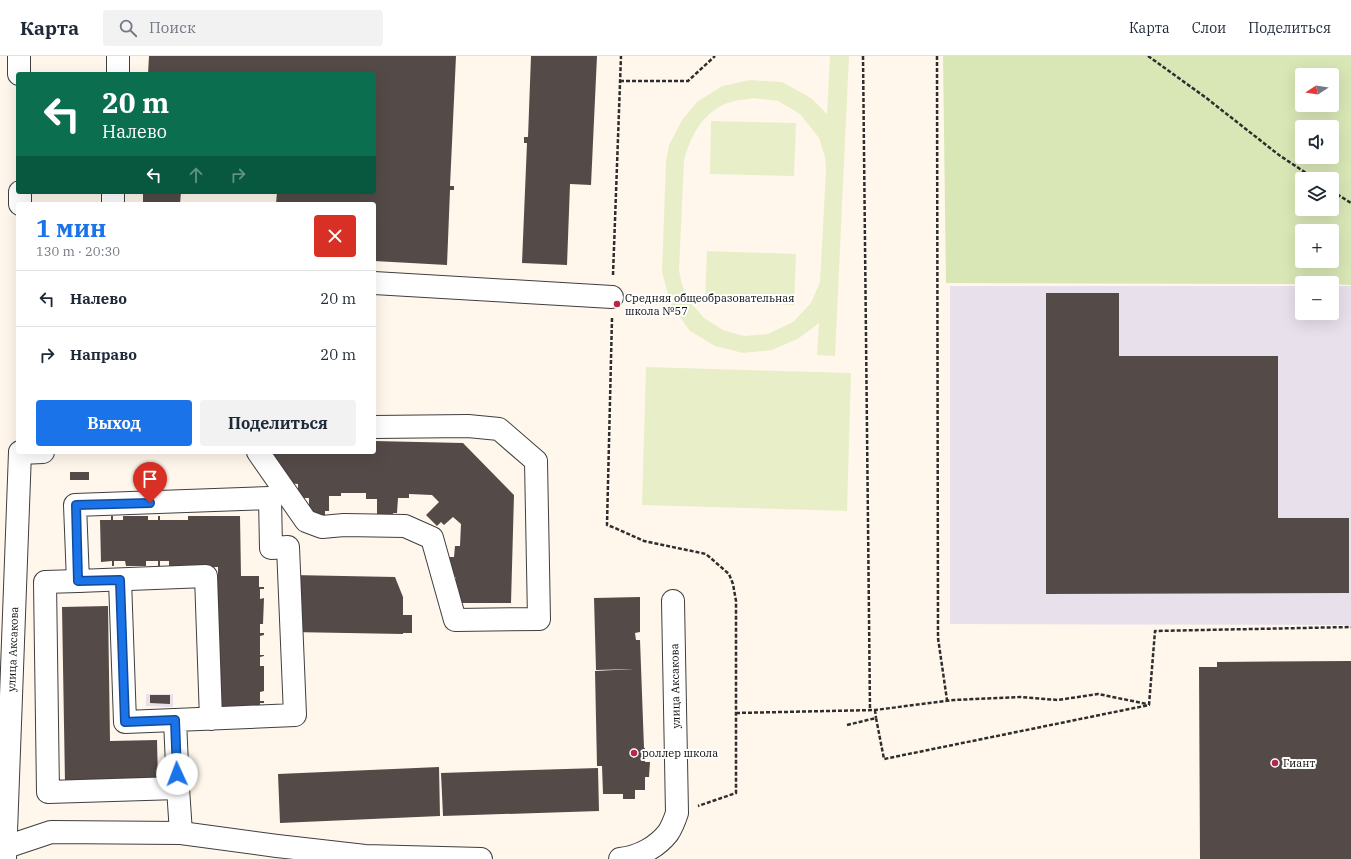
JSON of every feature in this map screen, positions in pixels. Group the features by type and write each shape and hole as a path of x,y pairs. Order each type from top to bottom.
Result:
{"street":[{"path":"19,56 19,72"},
{"path":"118,56 118,72"},
{"path":"376,283 612,297"},
{"path":"259,454 306,521 322,527 344,525 405,526 432,538 455,620 539,619 536,461 499,429 468,426 376,427"},
{"name":"улица Аксакова","path":"20,454 4,851 51,832 181,833 277,853 481,859"},
{"path":"78,581 76,505 270,498 272,548 288,547 295,715 125,722 120,580"},
{"path":"178,788 48,792 45,582 206,576 211,719"},
{"name":"улица Аксакова","path":"620,859 630,858 653,847 669,832 677,813 673,601"},
{"path":"175,720 181,833"}],"path":[{"path":"625,56 621,58 620,81 612,297 607,525 644,541 706,554 729,574 733,584 736,601 736,793 677,813"},
{"path":"620,81 688,81 715,56"},
{"path":"863,56 870,710"},
{"path":"937,56 938,638 947,700"},
{"path":"1148,56 1304,172"},
{"path":"1339,195 1351,203"},
{"path":"1149,705 1155,631 1351,627"},
{"path":"736,713 875,710 947,700 1020,697 1058,700 1098,694 1149,705"},
{"path":"875,710 884,759 1149,705"},
{"path":"847,724 876,718"}],"shaded area":[{"path":"950,286 1295,286 1295,320 1339,320 1339,286 1351,286 1351,625 950,624"},
{"path":"146,694 173,694 173,707 146,706"}],"green space":[{"path":"830,56 849,56 835,356 817,355 819,323 799,338 772,350 743,353 715,346 690,331 671,305 662,272 666,161 669,145 682,120 697,102 722,86 750,80 782,82 811,98 827,114","holes":["753,98 778,101 800,114 819,138 825,157 826,170 820,282 811,303 793,322 768,334 744,336 723,330 704,318 689,301 682,285 679,270 684,161 690,143 698,127 717,108 732,102"]},
{"path":"943,56 1351,56 1351,285 1339,284 1339,276 1295,276 1295,284 946,283"},
{"path":"711,121 796,123 794,176 710,174"},
{"path":"707,251 796,254 794,305 705,301"},
{"path":"646,367 851,373 847,511 642,505"}],"building":[{"path":"149,56 456,56 450,186 454,186 454,190 450,190 447,265 376,261 376,202 276,202 277,194 376,194 376,72 148,72"},
{"path":"531,56 597,56 591,185 570,184 567,265 522,263 527,143 524,143 524,137 528,137"},
{"path":"143,194 181,194 180,202 143,202"},
{"path":"1046,293 1119,293 1119,356 1278,356 1278,518 1349,518 1349,593 1046,594"},
{"path":"376,441 463,443 514,495 511,603 459,603 459,589 455,589 456,577 441,577 435,557 454,557 455,546 460,546 461,524 453,517 444,525 441,522 437,526 426,515 439,502 432,495 409,494 409,498 398,498 397,513 393,513 393,518 377,518 377,499 366,499 366,493 341,493 341,496 329,496 329,511 325,511 325,517 309,516 309,498 298,498 298,484 284,483 272,472 273,454 376,454"},
{"path":"70,472 89,472 89,480 70,480"},
{"path":"111,516 113,516 113,520 123,520 123,516 148,516 148,520 158,520 158,516 160,516 160,520 188,520 188,516 240,516 241,576 259,576 259,587 264,587 264,589 260,589 260,599 264,598 263,624 260,624 260,633 264,633 264,635 260,636 260,655 264,656 260,657 260,666 264,666 264,691 260,692 260,701 264,701 264,703 260,703 260,714 219,715 214,601 218,601 218,590 214,590 214,588 218,588 218,567 169,568 169,561 160,561 160,566 158,566 158,561 146,561 146,566 126,566 125,561 114,561 114,566 112,566 112,561 101,562 100,520 111,520"},
{"path":"292,575 395,577 403,597 403,615 412,615 412,633 291,632"},
{"path":"640,597 640,632 635,633 636,640 640,640 644,748 645,762 650,762 649,777 645,777 645,790 635,790 635,799 623,799 623,794 603,794 602,766 597,766 595,671 634,669 596,670 594,598"},
{"path":"108,606 110,741 157,740 158,782 65,783 62,607"},
{"name":"Гиант","path":"1351,661 1351,859 1200,859 1199,667 1217,667 1217,662"},
{"path":"150,695 170,695 170,704 150,703"},
{"path":"439,767 440,816 280,823 278,774"},
{"path":"598,768 599,811 443,816 441,773"}],"place":[{"name":"Средняя общеобразовательная школа №57","path":"617,304"},
{"name":"роллер школа","path":"634,753"},
{"name":"Гиант","path":"1275,763"}],"route":[{"path":"150,503 76,505 78,581 120,580 125,722 175,720 177,774"}]}
